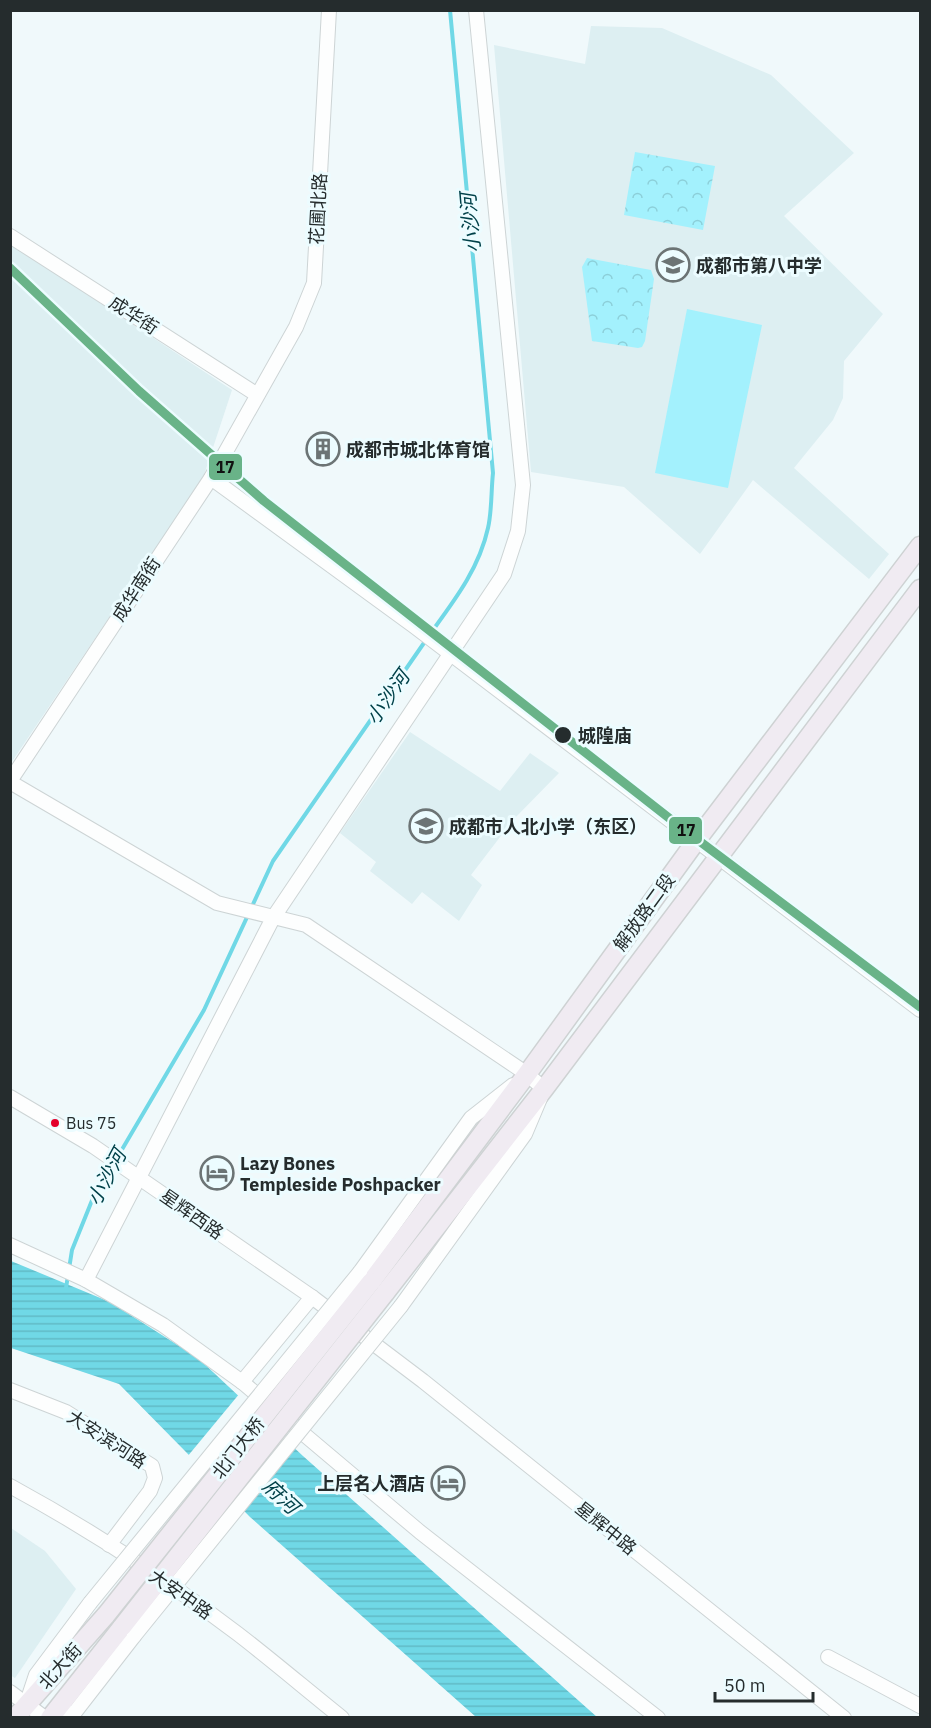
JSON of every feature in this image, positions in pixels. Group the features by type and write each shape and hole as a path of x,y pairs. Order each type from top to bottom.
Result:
{"main road":[{"name":"解放路二段","path":"372,1282 696,841 921,546"},
{"name":"解放路二段","path":"372,1282 544,1089 921,589"},
{"name":"北门大桥","path":"106,1615 372,1282"},
{"name":"北门大桥","path":"128,1632 372,1282"},
{"name":"北大街","path":"21,1711 106,1615"},
{"name":"北大街","path":"50,1718 128,1632"}],"street":[{"name":"花圃北路","path":"256,394 296,327 314,283 329,10"},
{"path":"82,1278 268,917 446,650 504,574 518,531 523,485 476,10"},
{"name":"成华街","path":"10,236 256,394"},
{"name":"成华南街","path":"10,782 211,478 239,431 256,394"},
{"path":"211,478 414,626 921,1010"},
{"path":"10,782 217,903 306,925 527,1074 544,1089 525,1134 401,1306 128,1632 75,1712 56,1718"},
{"name":"星辉西路","path":"10,1097 93,1146 312,1298 367,1339"},
{"path":"10,1245 82,1278 163,1325 242,1382 420,1532 658,1718"},
{"path":"21,1711 36,1676 90,1603 372,1282"},
{"path":"242,1382 312,1298"},
{"name":"星辉中路","path":"367,1339 844,1718"},
{"name":"大安滨河路","path":"10,1390 66,1412 152,1466 155,1478 150,1491 109,1545"},
{"name":"大安中路","path":"10,1486 109,1545 185,1595 238,1634 342,1718"},
{"path":"828,1657 921,1706"},
{"path":"10,1692 21,1711 45,1718"}],"shaded area":[{"name":"成都市第八中学","path":"591,26 662,28 771,75 854,153 784,216 883,314 844,361 843,398 833,420 794,468 889,554 869,579 753,480 700,554 624,487 531,472 494,45 585,64"},
{"path":"11,244 232,390 203,478 11,763"},
{"name":"成都市人北小学（东区）","path":"410,732 500,791 530,753 559,773 513,820 471,875 482,885 459,921 422,892 412,904 370,871 376,862 340,833"},
{"path":"11,1528 45,1551 76,1589 15,1678 10,1675"}],"green space":[{"path":"635,152 715,166 703,230 624,215"},
{"path":"587,258 651,270 654,279 645,341 642,347 592,341 582,267"},
{"path":"687,309 762,325 728,488 655,473"}],"water":[{"name":"府河","path":"11,1261 110,1302 198,1358 303,1456 597,1717 476,1717 250,1517 119,1384 11,1348"}],"pier":[{"path":"240,1393 295,1445 240,1511 187,1457"}],"waterway":[{"name":"小沙河","path":"430,634 465,584 479,557 489,521 493,473 450,10"},
{"name":"小沙河","path":"117,1158 204,1010 273,861 426,640"},
{"name":"小沙河","path":"66,1288 72,1250 95,1193 113,1164"}],"transit line":[{"name":"17","path":"10,268 139,391 264,501 678,825 920,1007"}],"place":[{"name":"成都市第八中学","path":"673,265"},
{"name":"成都市城北体育馆","path":"323,449"},
{"name":"城隍庙","path":"563,735"},
{"name":"成都市人北小学（东区）","path":"426,826"},
{"name":"Bus 75","path":"55,1123"},
{"name":"Lazy Bones Templeside Poshpacker","path":"217,1173"},
{"name":"上层名人酒店","path":"448,1483"}]}
